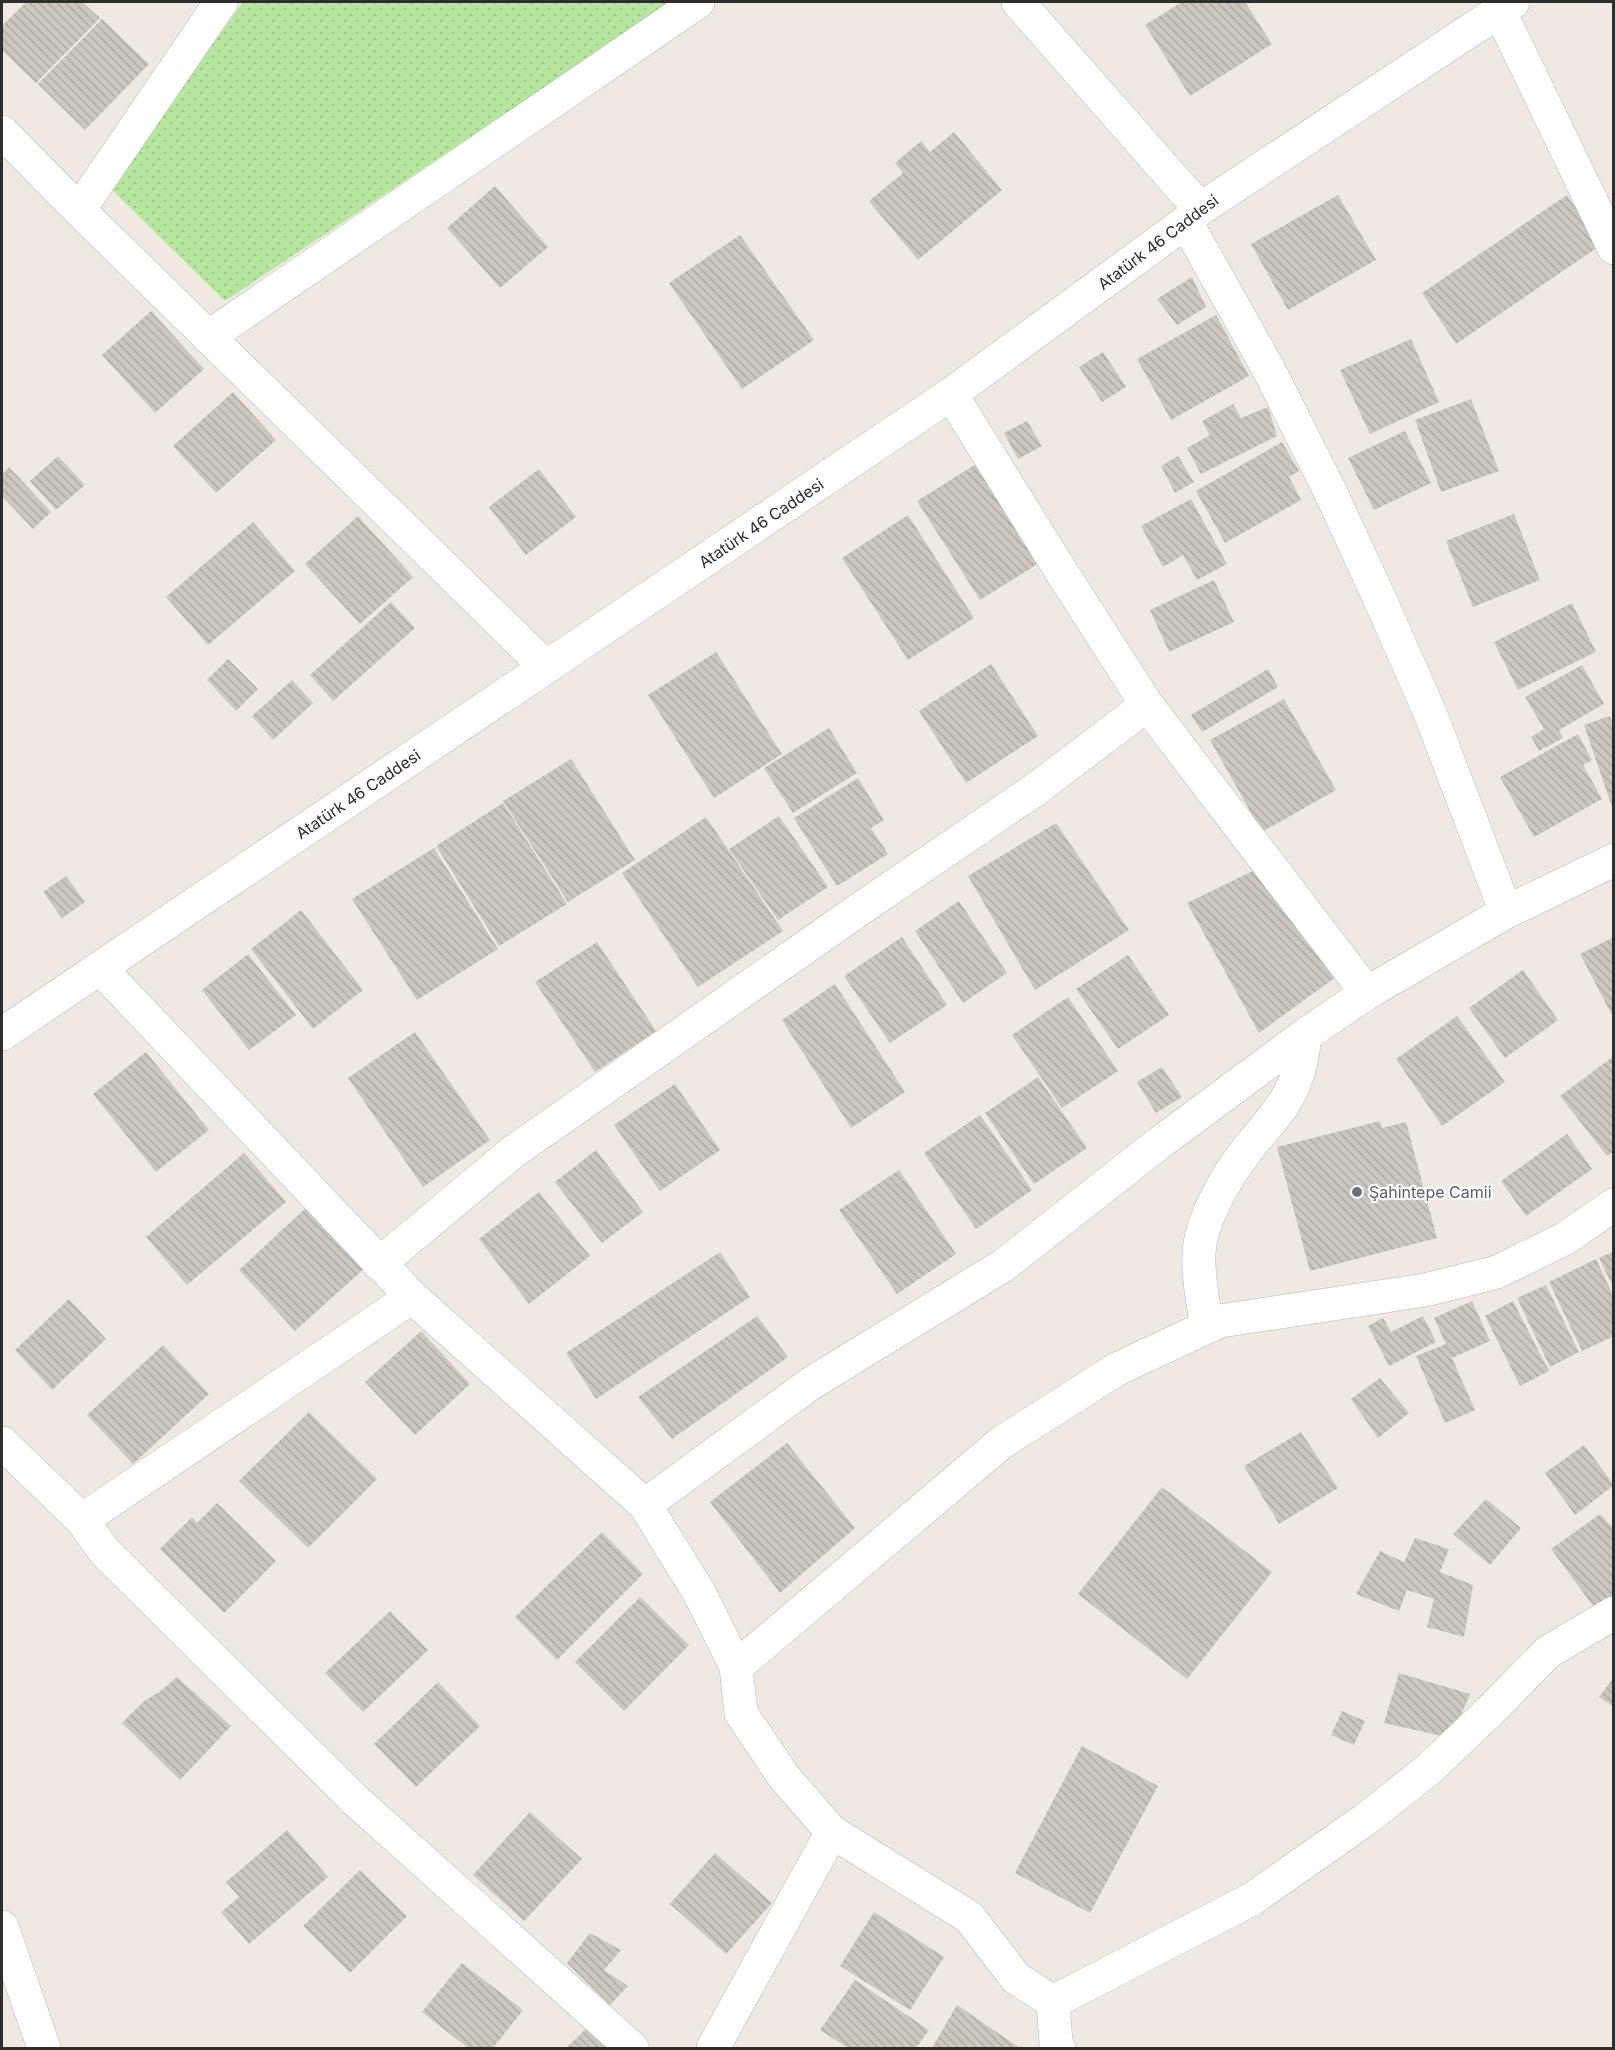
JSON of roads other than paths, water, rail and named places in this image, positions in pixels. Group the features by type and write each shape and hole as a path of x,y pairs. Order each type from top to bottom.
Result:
{"street":[{"path":"79,210 220,2"},
{"path":"208,337 698,2"},
{"path":"1018,2 1193,215 1330,491 1368,573 1430,713 1506,912"},
{"path":"1506,6 1614,248"},
{"name":"Atatürk 46 Caddesi","path":"2,1034 951,394 1193,215 1506,6"},
{"path":"2,132 546,667"},
{"path":"951,394 1147,705 1367,993"},
{"path":"379,1264 513,1152 1036,789 1147,705"},
{"path":"645,1505 810,1384 1004,1265 1158,1144 1305,1035 1367,993 1506,912 1614,860"},
{"path":"100,968 412,1297 645,1505 700,1594 736,1667 741,1713 784,1777 832,1832 969,1917 1016,1978 1053,2002"},
{"path":"1207,1327 1200,1283 1199,1253 1206,1223 1240,1158 1287,1099 1299,1073 1305,1035"},
{"path":"736,1667 1001,1443 1117,1369 1220,1321 1425,1290 1497,1272 1564,1239 1614,1205"},
{"path":"1564,1239 1614,1227"},
{"path":"82,1520 412,1297"},
{"path":"2,1443 82,1520 105,1552 354,1799 632,2049"},
{"path":"1053,2002 1241,1905 1271,1886 1366,1819 1429,1769 1548,1652 1614,1612"},
{"path":"713,2049 832,1832"},
{"path":"2,1927 44,2049"},
{"path":"1053,2002 1056,2043 1059,2049"}],"place":[{"name":"Şahintepe Camii","path":"1357,1192"}]}
